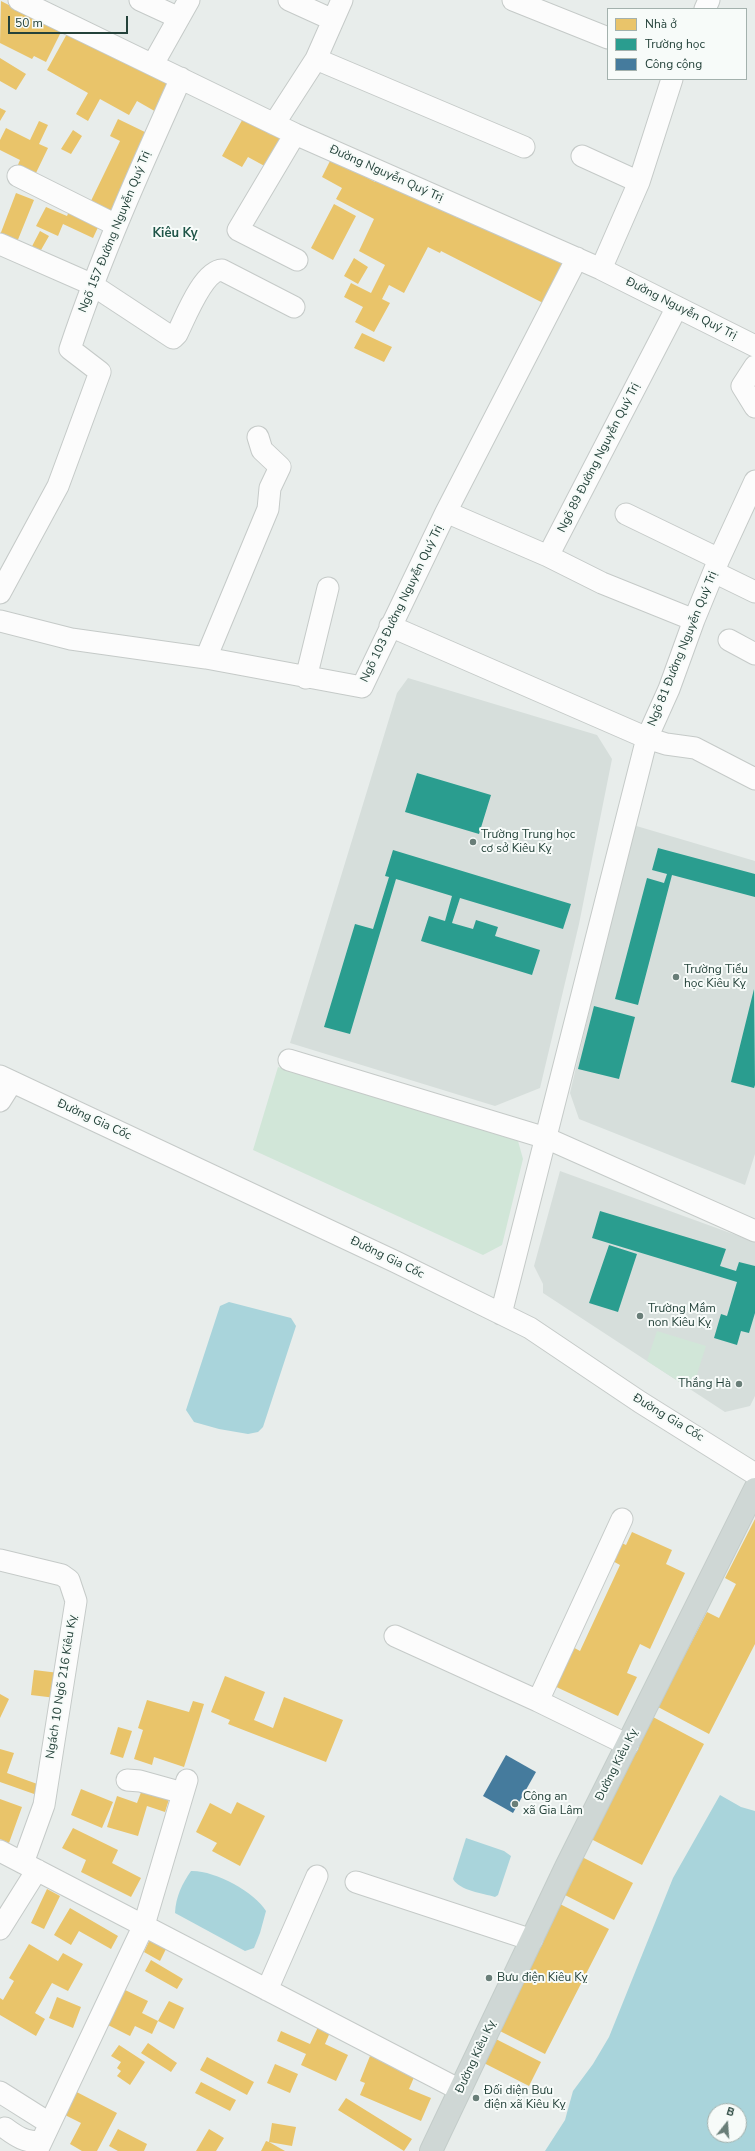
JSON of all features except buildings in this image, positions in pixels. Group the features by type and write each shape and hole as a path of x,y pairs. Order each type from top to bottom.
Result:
{"main road":[{"name":"Đường Kiêu Kỵ","path":"431,2151 532,1940 755,1490"}],"street":[{"name":"Đường Nguyễn Quý Trị","path":"19,0 154,64 295,134 601,269 755,346"},
{"path":"140,0 184,9 154,64"},
{"path":"289,0 333,20"},
{"path":"274,124 316,59 342,0"},
{"path":"513,0 607,38"},
{"path":"316,59 524,147"},
{"name":"Ngõ 157 Đường Nguyễn Quý Trị","path":"0,593 58,486 100,372 70,349 91,284 181,78"},
{"path":"601,269 638,182 672,80"},
{"path":"295,134 238,230 298,260"},
{"path":"582,156 638,182"},
{"path":"18,176 116,224"},
{"path":"0,244 91,284 173,338 177,334 205,280 216,270 222,270 294,307"},
{"name":"Ngõ 103 Đường Nguyễn Quý Trị","path":"0,621 71,639 206,658 306,678 362,687 446,512 577,258"},
{"name":"Ngõ 89 Đường Nguyễn Quý Trị","path":"548,556 677,307"},
{"path":"755,366 742,386 755,407"},
{"path":"206,658 268,509 270,488 280,467 262,450 258,437"},
{"name":"Ngõ 81 Đường Nguyễn Quý Trị","path":"390,626 647,738 669,689 694,620 716,566 755,481"},
{"path":"446,512 548,556 602,583 694,620"},
{"path":"626,514 716,566 755,592"},
{"path":"306,678 328,588"},
{"path":"729,640 755,654"},
{"path":"501,1314 647,738 666,744 695,748 755,779"},
{"path":"289,1060 546,1138 755,1231"},
{"path":"0,1101 6,1079"},
{"name":"Đường Gia Cốc","path":"6,1079 396,1262 530,1328 640,1402 755,1474"},
{"path":"538,1701 622,1519"},
{"name":"Ngách 10 Ngõ 216 Kiêu Kỵ","path":"0,1560 62,1575 70,1580 76,1601 44,1805 30,1867 0,1929"},
{"path":"395,1636 538,1701 628,1745"},
{"path":"5,2128 21,2140 39,2146 144,1926 185,1787 127,1780"},
{"path":"0,1851 460,2090"},
{"path":"267,1990 317,1876"},
{"path":"356,1882 532,1940"},
{"path":"0,2092 49,2123"}],"shaded area":[{"name":"Trường Trung học cơ sở Kiêu Kỵ","path":"408,678 597,735 612,759 579,924 540,1088 495,1106 290,1043 397,693"},
{"name":"Trường Tiểu học Kiêu Kỵ","path":"633,825 755,861 755,1154 745,1185 579,1119 570,1093"},
{"path":"560,1171 755,1242 755,1396 750,1406 725,1412 543,1293 543,1284 534,1266"}],"green space":[{"path":"278,1067 518,1141 523,1159 502,1245 483,1255 253,1150"},
{"path":"657,1331 706,1346 692,1390 647,1361"}],"water":[{"path":"229,1302 291,1318 296,1326 263,1427 258,1432 248,1434 219,1429 194,1422 186,1410 220,1306"},
{"path":"720,1795 741,1807 755,1811 755,2151 545,2151 565,2120 573,2091 593,2064 609,2037 673,1878"},
{"path":"466,1838 504,1851 511,1856 498,1895 495,1897 466,1889 456,1883 453,1879"},
{"path":"191,1871 211,1874 222,1878 244,1890 261,1904 266,1911 254,1948 245,1951 175,1913 180,1890"}],"place":[{"name":"Trường Trung học cơ sở Kiêu Kỵ","path":"473,842"},
{"name":"Trường Tiểu học Kiêu Kỵ","path":"676,977"},
{"name":"Trường Mầm non Kiêu Kỵ","path":"640,1316"},
{"name":"Thắng Hà","path":"739,1384"},
{"name":"Công an xã Gia Lâm","path":"515,1804"},
{"name":"Bưu điện Kiêu Kỵ","path":"489,1978"},
{"name":"Đối diện Bưu điện xã Kiêu Kỵ","path":"476,2098"}],"district":[{"name":"Kiêu Kỵ","path":"175,234"}]}
